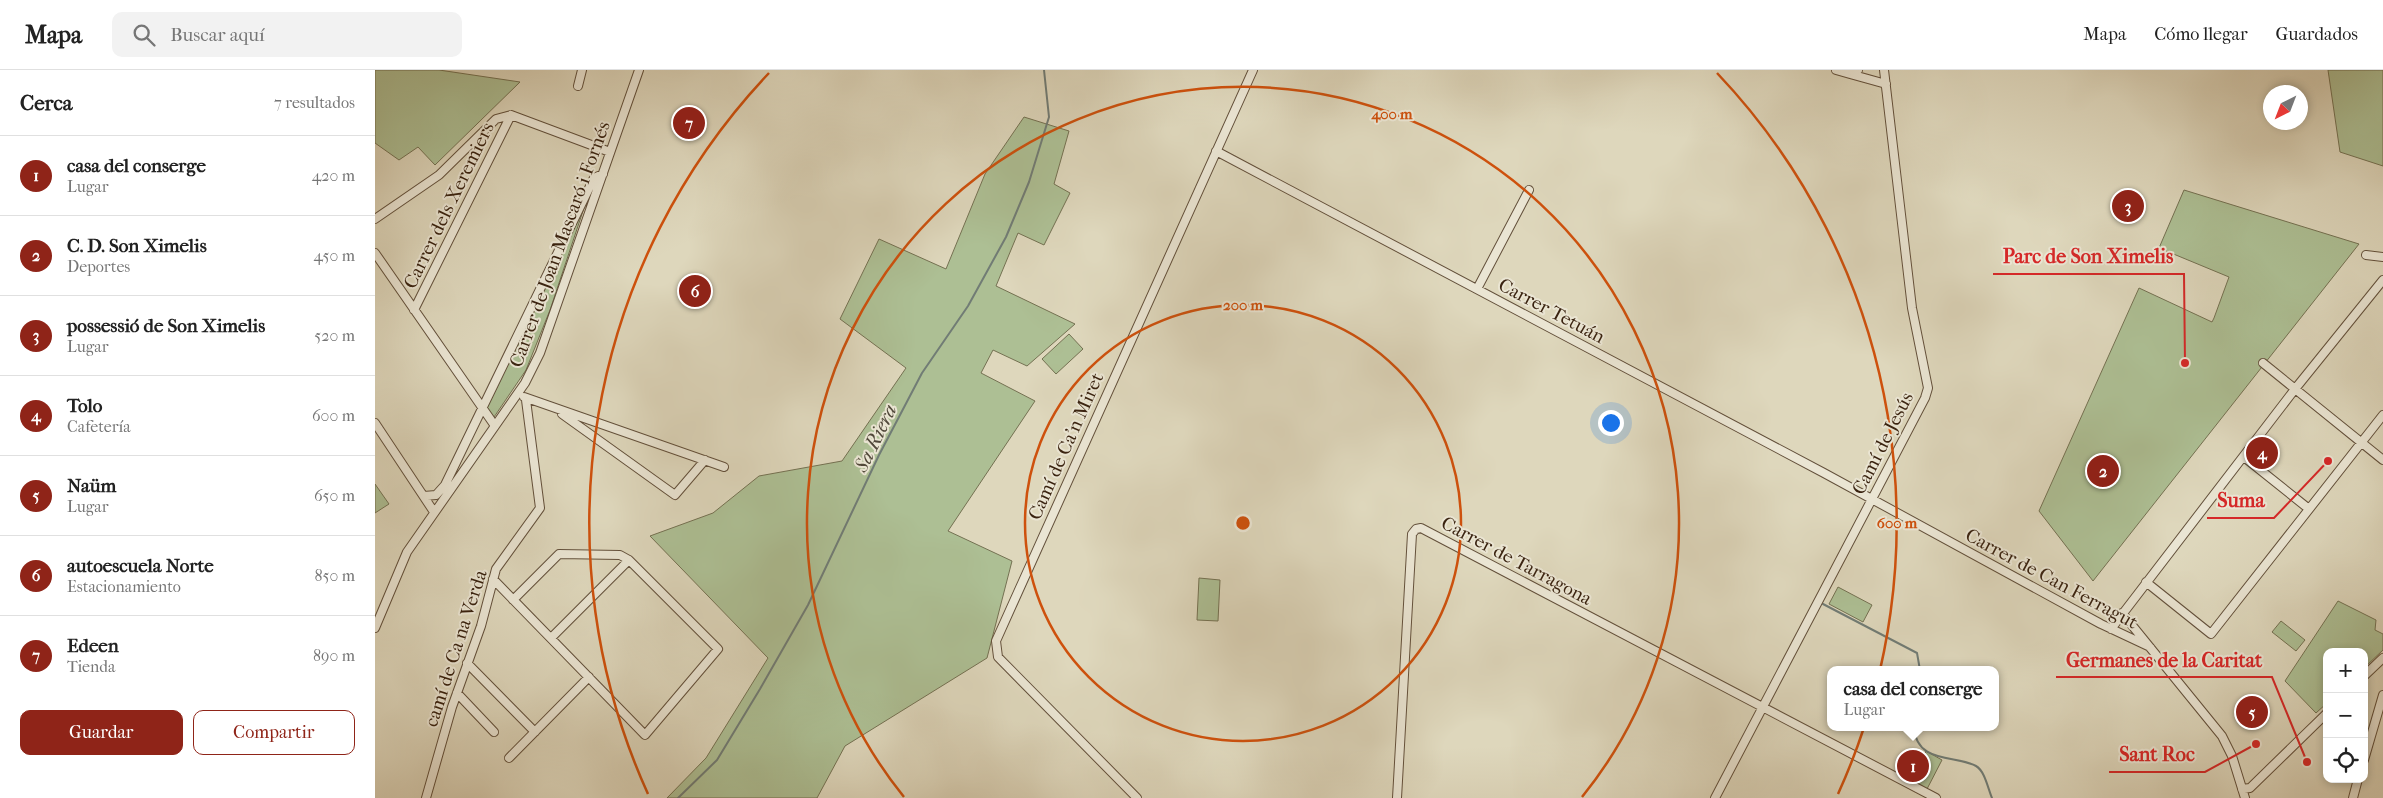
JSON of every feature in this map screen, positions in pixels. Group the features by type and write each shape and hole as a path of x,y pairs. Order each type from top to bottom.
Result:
{"street":[{"path":"578,86 582,70"},
{"name":"Carrer de Joan Mascaró i Fornés","path":"375,628 407,552 519,392 540,353 639,70"},
{"name":"Camí de Ca'n Miret","path":"1137,798 998,657 996,640 1253,70"},
{"path":"1836,70 1855,71 1886,84"},
{"name":"Camí de Jesús","path":"1715,798 1925,398 1928,388 1912,308 1884,70"},
{"path":"375,219 439,175 496,119 511,115 610,152"},
{"name":"Carrer dels Xeremiers","path":"414,310 511,115"},
{"name":"Carrer Tetuán","path":"1216,151 1872,499"},
{"path":"424,496 435,495 445,485 483,411 595,178 603,174"},
{"path":"1477,289 1529,190"},
{"path":"375,253 495,426"},
{"path":"2366,255 2383,257"},
{"path":"2111,629 2245,457 2295,389 2383,280"},
{"path":"2263,363 2383,460"},
{"path":"519,392 526,400 724,467"},
{"name":"camí de Ca na Verda","path":"426,798 457,693 481,626 496,569 540,508 526,400"},
{"path":"557,410 675,495 705,460"},
{"path":"2146,582 2211,634 2383,415"},
{"path":"375,423 434,512"},
{"path":"2245,457 2309,509"},
{"name":"Carrer de Can Ferragut","path":"1872,499 2111,629 2150,647"},
{"name":"Carrer de Tarragona","path":"1397,798 1412,534 1416,528 1421,528 1763,707"},
{"path":"493,579 513,600 589,677 645,735 718,649 629,560 620,555 559,554 513,600"},
{"path":"551,638 629,560"},
{"name":"Carrer de Can Ferragut","path":"2122,613 2222,736 2232,756 2242,789"},
{"path":"2368,672 2383,658"},
{"path":"467,663 535,732"},
{"path":"509,758 589,677"},
{"path":"457,693 494,732"},
{"path":"2368,746 2383,695"},
{"path":"1763,707 1936,798"},
{"path":"2245,798 2242,789 2250,788 2323,717"},
{"path":"2353,798 2357,783"}],"green space":[{"path":"375,70 439,70 520,82 435,165 418,147 399,160 375,143"},
{"path":"2328,70 2383,70 2383,166 2340,152"},
{"path":"1024,117 1069,131 1054,184 1070,193 1044,245 1018,233 996,286 1075,324 1027,366 993,350 981,373 1035,401 948,531 1012,561 987,658 845,746 817,798 667,798 706,758 768,658 650,536 713,513 759,476 842,461 906,368 840,319 879,239 946,269 985,174"},
{"path":"2184,190 2359,244 2093,581 2039,511 2139,288 2212,322 2214,318 2229,277 2159,248"},
{"path":"587,199 550,310 526,370 492,420 486,410"},
{"path":"1069,334 1083,349 1056,374 1042,359"},
{"path":"375,484 389,504 375,513"},
{"path":"1199,578 1220,580 1218,621 1197,620"},
{"path":"1838,587 1872,605 1863,622 1829,604"},
{"path":"2338,601 2376,620 2375,630 2383,634 2383,650 2368,664 2368,648 2323,648 2323,707 2316,713 2285,681"},
{"path":"2281,621 2305,640 2296,651 2272,632"},
{"path":"1926,751 1942,760 1927,789 1913,782"}],"waterway":[{"name":"Sa Riera","path":"678,798 717,760 760,689 808,605 879,455 922,373 968,306 1006,237 1029,182 1049,117 1044,70"},
{"path":"1823,604 1917,653 1919,666"},
{"path":"1915,731 1916,739 1929,753 1968,763 1979,768 1992,798"}],"place":[{"name":"Edeen","path":"689,123"},
{"name":"possessió de Son Ximelis","path":"2128,206"},
{"name":"autoescuela Norte","path":"695,291"},
{"name":"Parc de Son Ximelis","path":"2185,363"},
{"name":"Tolo","path":"2262,453"},
{"name":"Suma","path":"2328,461"},
{"name":"C. D. Son Ximelis","path":"2103,471"},
{"name":"Naüm","path":"2252,712"},
{"name":"Sant Roc","path":"2256,744"},
{"name":"Germanes de la Caritat","path":"2307,762"},
{"name":"casa del conserge","path":"1913,766"}]}
